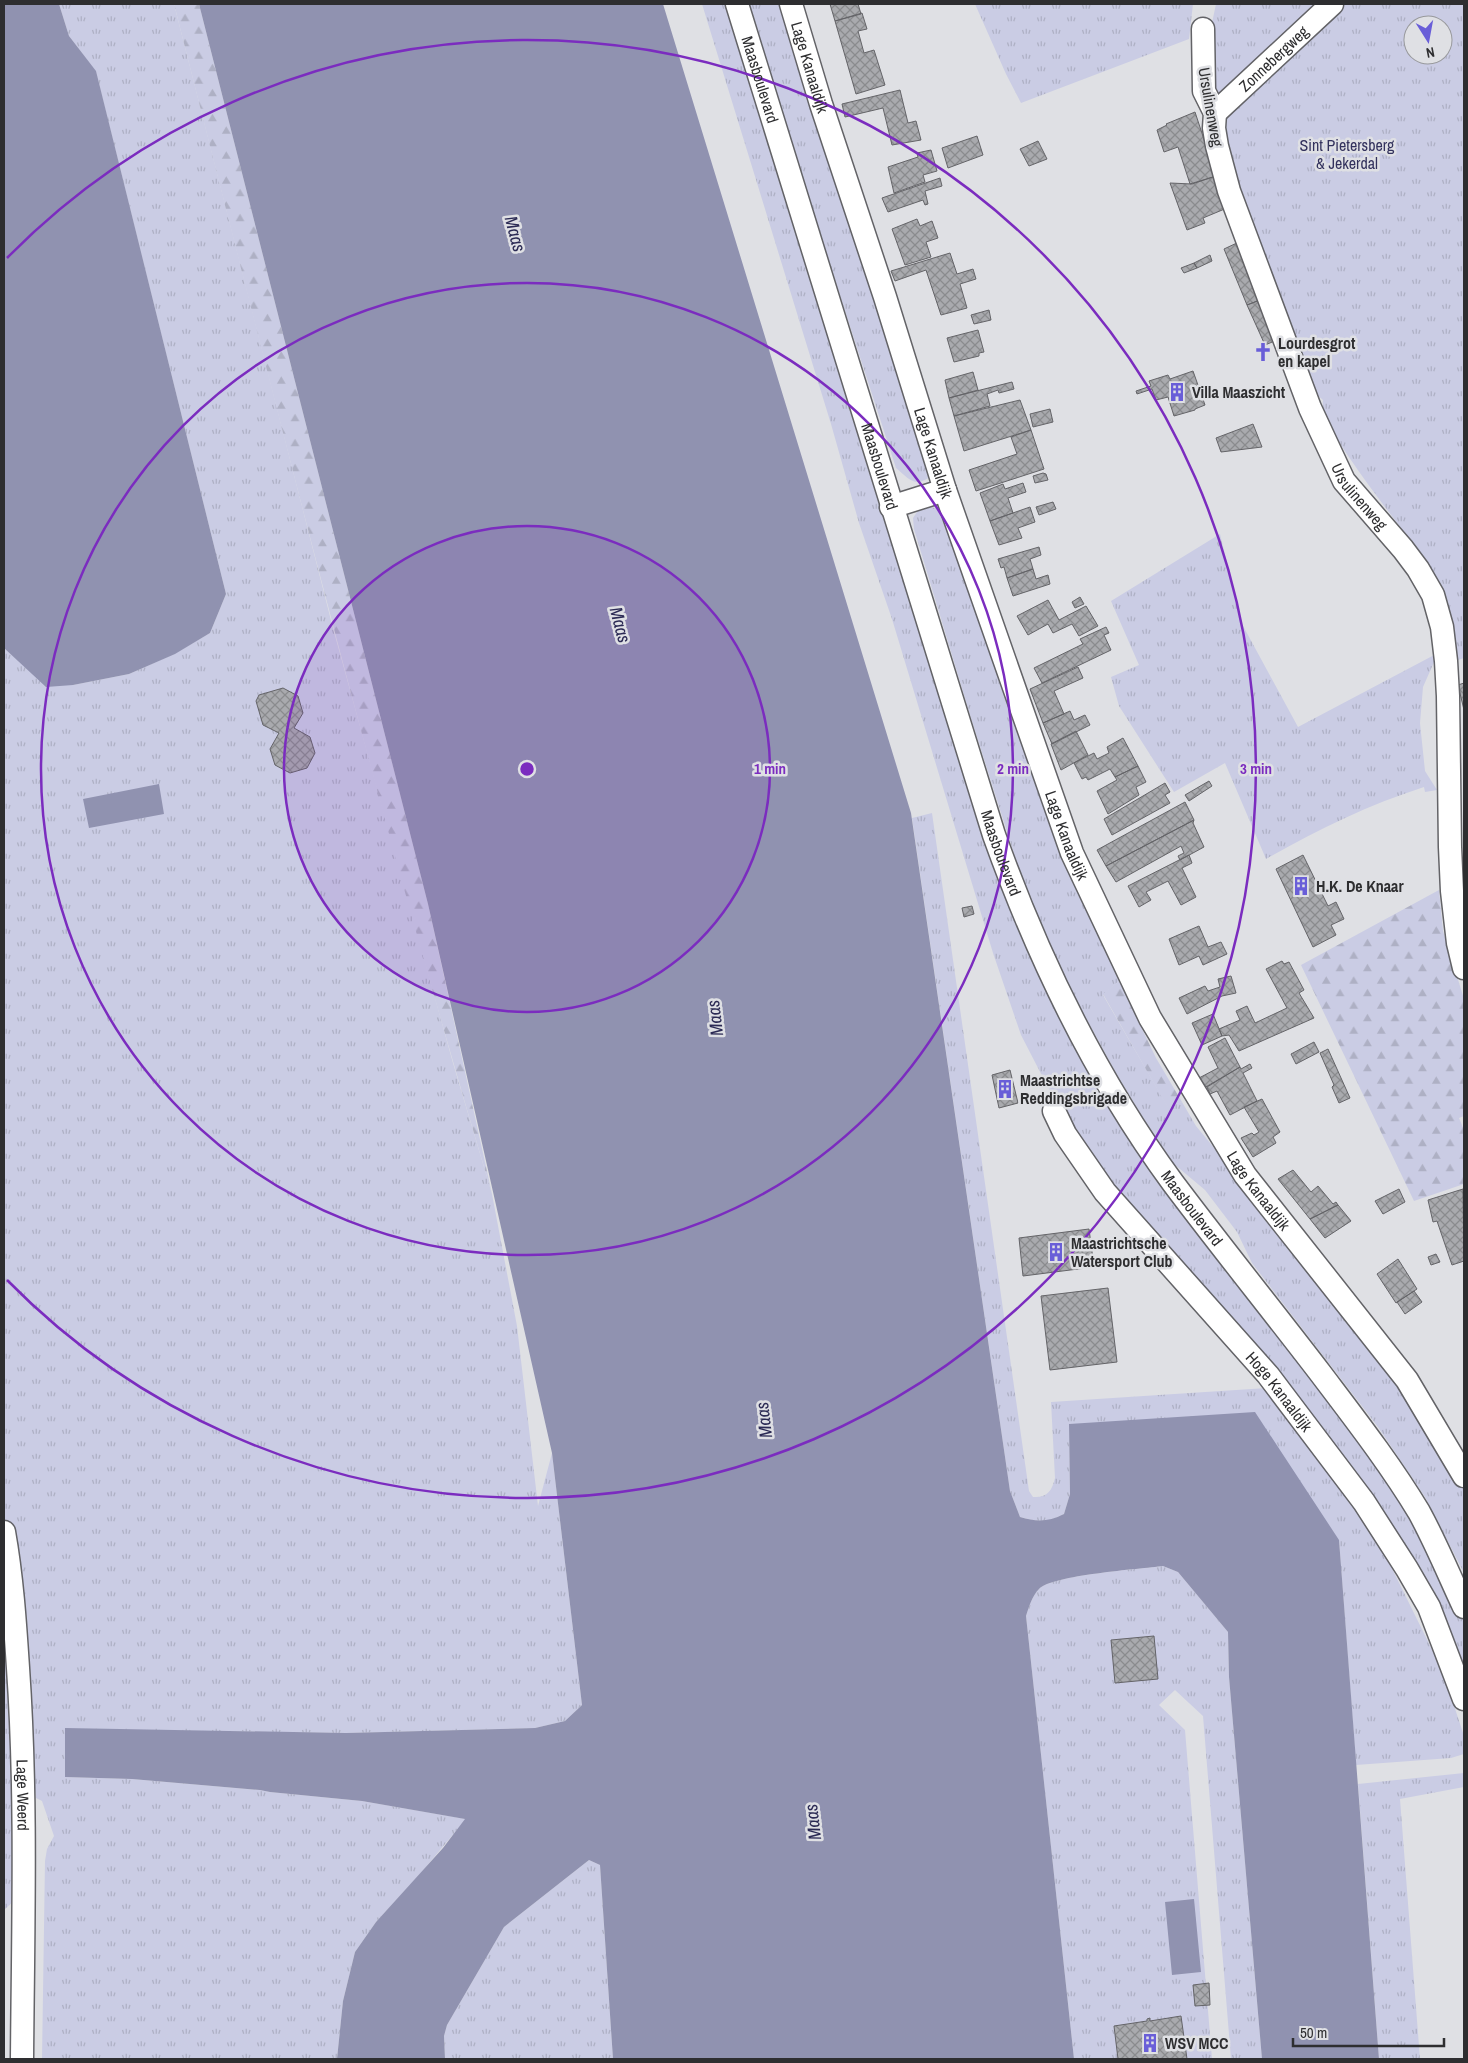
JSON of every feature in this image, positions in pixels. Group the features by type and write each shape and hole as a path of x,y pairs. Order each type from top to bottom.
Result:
{"street":[{"name":"Maasboulevard","path":"737,4 994,835 1031,932 1072,1019 1128,1116 1173,1182 1361,1426 1401,1485 1434,1540 1464,1607"},
{"name":"Lage Kanaaldijk","path":"791,4 821,104 885,297 945,490 1072,853 1150,1018 1245,1175 1408,1380 1464,1476"},
{"name":"Zonnebergweg","path":"1215,113 1332,4"},
{"name":"Ursulinenweg","path":"1203,29 1204,91 1215,113 1214,128 1217,146 1229,191 1310,408 1344,481 1418,569 1433,595 1442,627 1448,696 1452,890 1458,943 1464,968"},
{"path":"891,507 945,490"},
{"name":"Hoge Kanaaldijk","path":"1054,1111 1065,1134 1105,1192 1268,1375 1364,1502 1407,1569 1429,1608 1464,1699"},
{"name":"Lage Weerd","path":"4,1532 12,1578 22,1738 24,1819 22,2059"}],"green space":[{"path":"59,4 174,4 334,632 453,1063 492,1194 517,1326 538,1506 552,1453 582,1705 565,1721 535,1728 346,1733 65,1729 65,1777 132,1779 260,1790 362,1801 466,1819 420,1874 376,1922 355,1952 343,2001 337,2059 42,2059 45,1861 47,1849 54,1836 42,1801 36,1798 33,1777 17,1898 4,1910 4,648 21,663 73,685 129,674 174,654 210,633 226,594 96,72 69,36"},
{"path":"174,4 199,4 428,904 492,1194 366,750"},
{"path":"702,4 725,4 773,145 859,440 979,824 1026,948 1049,997 1086,1063 1157,1179 1226,1271 1341,1415 1393,1486 1429,1550 1464,1622 1464,1684 1410,1573 1104,1180 1069,1128 1021,1035 993,953 892,619 859,523 831,424"},
{"path":"749,4 795,4 931,476 921,482 909,479 896,468 808,197"},
{"path":"975,4 1193,4 1189,39 1021,103"},
{"name":"Sint Pietersberg & Jekerdal","path":"1216,4 1464,4 1464,658 1458,660 1451,615 1443,589 1337,438 1326,416 1323,400 1316,394 1246,230 1206,51"},
{"path":"927,506 938,509 946,515 1072,870 1119,981 1103,995 1168,1107 1182,1102 1196,1126 1239,1178 1406,1394 1464,1489 1464,1573 1425,1497 1378,1427 1252,1263 1237,1232 1205,1190 1168,1159 1117,1075 1070,989 1027,895 914,529 913,518 919,509"},
{"path":"1220,534 1242,624 1298,727 1438,653 1423,687 1420,723 1425,771 1437,790 1425,792 1424,787 1363,810 1304,838 1266,859 1225,763 1174,792 1119,706 1111,677 1139,665 1111,601"},
{"path":"932,813 1029,1491 1033,1497 1045,1495 1052,1487 1055,1478 1051,1402 1267,1388 1375,1534 1443,1672 1464,1736 1464,1754 1451,1758 1356,1765 1339,1540 1069,1424 1070,1494 1064,1514 1042,1521 1020,1517 1010,1491 912,818"},
{"path":"1439,890 1443,931 1464,999 1464,1116 1459,1118 1464,1130 1464,1184 1414,1201 1301,965"},
{"path":"1119,981 1156,1058 1182,1102 1168,1108 1103,994"},
{"path":"1163,1566 1178,1572 1228,1632 1229,1677 1262,2059 1231,2059 1203,1716 1175,1690 1159,1705 1185,1730 1212,2059 1074,2059 1026,1616 1034,1595 1047,1584 1078,1576"},
{"path":"1464,1773 1464,1787 1400,1799 1420,2059 1379,2059 1358,1784"},
{"path":"589,1860 600,1865 613,2059 445,2059 444,2036 447,2025 504,1927"}],"water":[{"path":"4,4 59,4 69,36 96,71 226,594 210,633 175,654 129,674 73,685 46,687 4,648"},
{"name":"Maas","path":"199,4 663,4 911,813 1010,1491 1020,1517 1042,1520 1053,1519 1064,1514 1070,1494 1069,1424 1255,1412 1339,1540 1379,2059 1262,2059 1229,1677 1228,1632 1178,1572 1163,1566 1078,1576 1047,1584 1034,1595 1026,1616 1074,2059 613,2059 600,1865 589,1860 504,1927 447,2025 444,2036 445,2059 337,2059 343,2001 355,1952 376,1922 443,1848 465,1819 362,1801 260,1790 132,1779 65,1777 65,1728 346,1733 535,1728 565,1721 582,1705 552,1453 428,904"},
{"path":"159,784 164,814 89,828 83,799"},
{"path":"1194,1899 1201,1972 1172,1975 1165,1902"}],"building":[{"path":"830,4 858,4 861,14 835,21"},
{"path":"862,13 867,29 858,31 864,53 874,50 885,85 856,94 835,21"},
{"path":"900,90 908,123 916,121 921,140 892,145 883,108 845,117 842,104"},
{"path":"1195,112 1216,176 1190,184 1178,147 1164,152 1157,130 1166,124"},
{"path":"977,136 983,155 948,168 942,148"},
{"path":"1038,141 1047,159 1029,166 1020,149"},
{"path":"931,150 937,171 923,175 925,182 894,193 888,167 918,157 917,153"},
{"path":"1216,176 1227,208 1203,218 1205,223 1187,230 1170,183 1192,184"},
{"path":"940,178 942,186 925,191 928,204 925,205 923,200 888,212 882,198"},
{"path":"917,219 920,226 932,221 938,238 926,242 931,257 905,265 892,229"},
{"path":"1239,242 1265,298 1247,305 1224,249"},
{"path":"950,253 957,274 973,269 976,279 960,284 967,308 941,315 926,270 895,281 891,271"},
{"path":"1210,255 1212,261 1197,268 1194,263"},
{"path":"1194,263 1197,268 1184,273 1181,268"},
{"path":"1265,298 1282,338 1265,345 1247,305"},
{"path":"989,310 991,320 974,324 971,315"},
{"path":"978,330 984,352 979,353 979,356 954,362 947,338"},
{"name":"Villa Maaszicht","path":"1193,371 1205,405 1195,410 1174,416 1168,397 1156,400 1152,389 1137,394 1136,391 1151,386 1149,381 1168,375 1170,379"},
{"path":"973,372 978,390 949,398 945,380"},
{"path":"1012,382 1014,389 999,393 998,390 987,394 990,406 954,416 949,398"},
{"path":"1020,400 1031,430 964,451 954,416"},
{"path":"1050,409 1053,422 1033,427 1030,414"},
{"path":"1253,424 1262,447 1221,452 1216,438"},
{"path":"1031,430 1044,469 976,491 969,470 1017,454 1011,437"},
{"path":"1046,474 1048,480 1035,483 1033,476"},
{"path":"1023,483 1026,492 1008,498 1013,513 990,521 980,493 1003,484 1005,489"},
{"path":"1053,502 1056,509 1039,515 1036,507"},
{"path":"1030,507 1035,522 1018,528 1022,538 999,545 990,521"},
{"path":"1039,547 1041,555 1030,559 1033,569 1007,578 1004,567 1001,568 998,559"},
{"path":"1033,569 1036,579 1048,575 1050,584 1013,596 1007,578"},
{"path":"1080,597 1084,604 1075,608 1072,602"},
{"path":"1048,600 1059,620 1086,606 1098,626 1079,636 1072,624 1053,633 1048,624 1028,635 1017,616"},
{"path":"1106,627 1109,633 1104,635 1111,650 1042,683 1034,668 1083,644 1080,639"},
{"path":"1078,667 1083,678 1054,691 1064,714 1043,723 1030,689"},
{"path":"1464,683 1464,710 1458,685"},
{"path":"283,688 298,696 303,713 294,728 310,737 315,753 307,768 290,773 275,765 270,749 279,733 263,725 256,701 259,695"},
{"path":"1070,711 1074,720 1085,715 1090,725 1052,744 1043,723"},
{"path":"1076,731 1088,755 1061,770 1051,744"},
{"path":"1123,738 1138,766 1115,777 1110,769 1088,780 1086,777 1082,779 1074,763 1094,753 1097,759 1109,753 1107,747"},
{"path":"1138,766 1146,782 1136,787 1139,795 1108,814 1097,791 1117,780 1115,777"},
{"path":"1209,781 1212,786 1189,801 1185,795"},
{"path":"1165,783 1170,792 1165,795 1170,803 1112,835 1104,819"},
{"path":"1185,802 1194,820 1106,866 1097,850"},
{"path":"1194,820 1193,823 1204,847 1180,860 1178,856 1184,853 1181,846 1116,882 1106,866"},
{"path":"1189,855 1192,863 1182,868 1196,897 1181,905 1168,881 1146,892 1151,900 1139,907 1128,886"},
{"name":"H.K. De Knaar","path":"1303,855 1328,906 1336,902 1344,919 1331,925 1336,935 1313,947 1276,869"},
{"path":"972,906 974,914 964,917 962,908"},
{"path":"1199,926 1208,947 1221,942 1227,954 1203,965 1199,956 1179,965 1169,939"},
{"path":"1282,961 1284,964 1289,962 1304,990 1299,993 1314,1018 1239,1051 1229,1035 1222,1036 1219,1029 1240,1020 1236,1011 1247,1006 1255,1023 1287,1008 1266,969"},
{"path":"1231,976 1236,993 1222,996 1187,1014 1179,998 1205,986 1208,991 1220,987 1218,979"},
{"path":"1213,1014 1222,1036 1202,1045 1192,1023"},
{"path":"1225,1038 1240,1067 1204,1088 1199,1078 1218,1068 1208,1047"},
{"path":"1314,1042 1319,1052 1296,1064 1291,1054"},
{"path":"1328,1049 1350,1098 1339,1103 1332,1087 1334,1085 1320,1053"},
{"path":"1250,1064 1252,1068 1243,1073 1257,1101 1230,1115 1217,1091 1210,1094 1207,1087 1240,1067 1241,1069"},
{"name":"Maastrichtse Reddingsbrigade","path":"1010,1070 1018,1103 999,1108 992,1075"},
{"path":"1262,1099 1280,1132 1273,1137 1276,1143 1253,1157 1241,1138 1259,1132 1244,1107"},
{"path":"1293,1170 1311,1192 1318,1186 1333,1204 1336,1202 1338,1205 1310,1219 1278,1179"},
{"path":"1399,1189 1405,1202 1383,1214 1375,1201"},
{"path":"1463,1189 1464,1261 1452,1265 1437,1221 1433,1222 1428,1200"},
{"path":"1338,1205 1351,1221 1325,1238 1310,1219"},
{"name":"Maastrichtsche Watersport Club","path":"1089,1229 1094,1267 1023,1276 1019,1238"},
{"path":"1436,1254 1440,1262 1431,1265 1428,1257"},
{"path":"1398,1259 1417,1289 1396,1303 1377,1274"},
{"path":"1108,1288 1117,1362 1050,1370 1041,1296"},
{"path":"1414,1291 1422,1302 1405,1314 1397,1302"},
{"path":"1154,1636 1158,1679 1115,1683 1111,1640"},
{"path":"1209,1983 1210,2005 1195,2006 1193,1985"},
{"name":"WSV MCC","path":"1181,2016 1187,2059 1118,2059 1114,2026 1147,2021 1150,2018 1150,2021"}],"place":[{"name":"Lourdesgrot en kapel","path":"1263,352"},
{"name":"Villa Maaszicht","path":"1177,392"},
{"name":"H.K. De Knaar","path":"1301,886"},
{"name":"Maastrichtse Reddingsbrigade","path":"1005,1089"},
{"name":"Maastrichtsche Watersport Club","path":"1056,1252"},
{"name":"WSV MCC","path":"1150,2043"}]}
